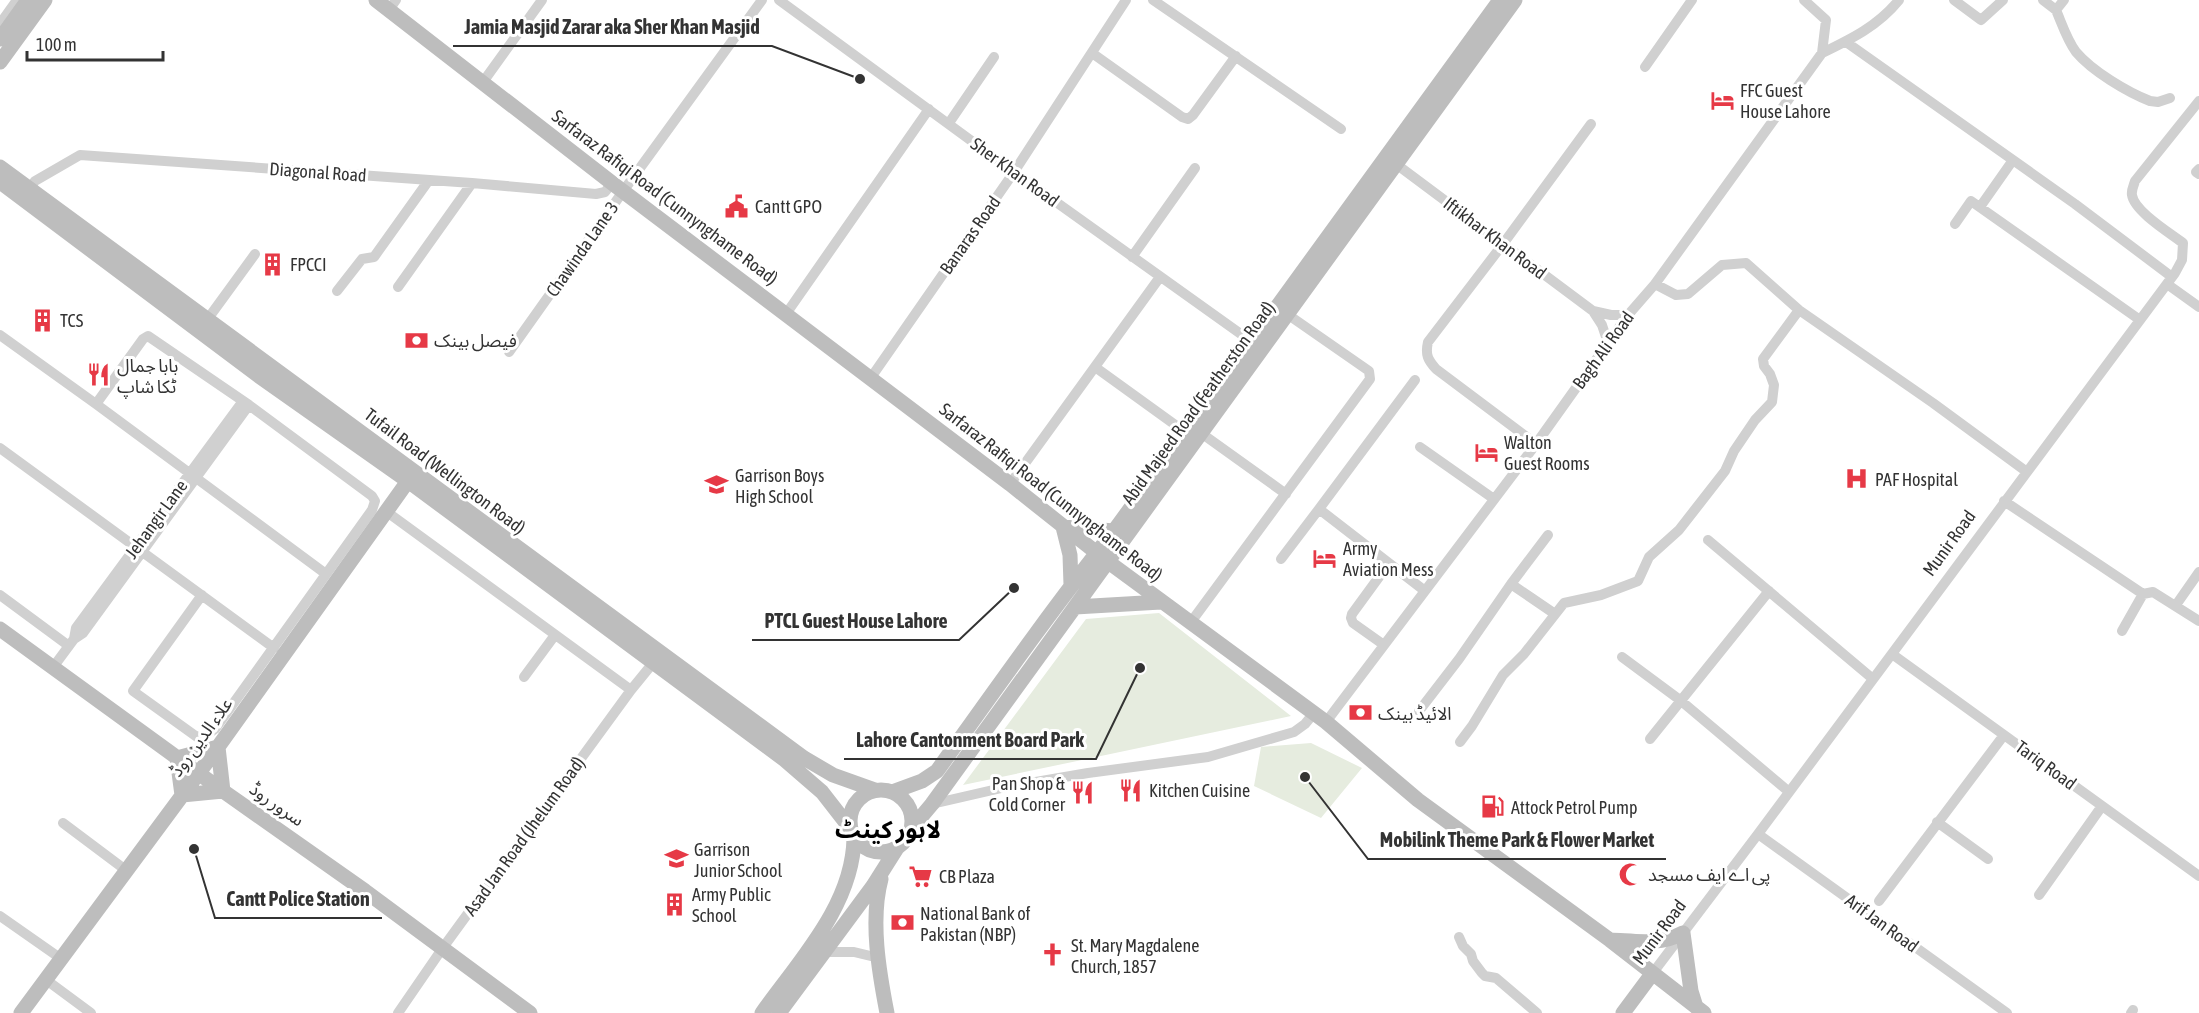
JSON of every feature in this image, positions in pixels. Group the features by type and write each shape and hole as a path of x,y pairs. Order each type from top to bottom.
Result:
{"street":[{"path":"1,21 17,0"},
{"path":"0,39 28,0"},
{"path":"0,62 45,0"},
{"name":"Sarfaraz Rafiqi Road (Cunnynghame Road)","path":"376,0 392,5 483,82 618,186 1010,484 1101,557 1320,717 1418,800 1610,940 1700,1010"},
{"path":"483,82 542,0"},
{"name":"Chawinda Lane 3","path":"509,352 618,186 762,0"},
{"name":"Sher Khan Road","path":"779,0 1252,342"},
{"name":"Banaras Road","path":"870,379 1014,172 1126,0"},
{"path":"1153,0 1341,129"},
{"name":"Abid Majeed Road (Featherston Road)","path":"892,792 922,781 937,771 1071,585 1101,557 1201,433 1243,365 1252,342 1500,0"},
{"name":"Abid Majeed Road (Featherston Road)","path":"911,829 932,804 1075,607 1114,531 1185,432 1287,314 1515,0"},
{"path":"1645,67 1692,0"},
{"path":"1804,0 1827,20 1822,53"},
{"name":"Bagh Ali Road","path":"932,804 1006,787 1088,773 1208,757 1294,732 1320,717 1384,645 1425,591 1536,444 1628,315 1655,284 1822,53 1872,27 1899,0"},
{"path":"1954,0 1982,20 2003,0"},
{"path":"2043,0 2056,10 2068,40 2076,52 2094,69 2150,101 2158,102 2170,98"},
{"path":"2056,10 2064,0"},
{"path":"1846,42 2013,160 2170,281 2199,307"},
{"path":"1092,53 1188,119 1236,56"},
{"path":"949,123 994,57"},
{"name":"Munir Road","path":"1623,1013 2170,281 2182,260 2183,243 2146,214 2132,196 2132,190 2135,181 2199,101"},
{"path":"786,314 929,109"},
{"path":"1536,444 1436,369 1428,360 1426,352 1428,342 1591,124"},
{"name":"Diagonal Road","path":"29,189 35,181 80,155 596,194 618,186"},
{"path":"1980,207 2013,160"},
{"name":"Iftikhar Khan Road","path":"1396,164 1593,311 1602,325 1608,343"},
{"name":"Tufail Road (Wellington Road)","path":"0,167 804,758 833,775 875,790"},
{"path":"1132,257 1195,168"},
{"path":"2199,169 2196,172 2199,174"},
{"path":"337,291 362,259 374,257 429,180"},
{"name":"Tufail Road (Wellington Road)","path":"0,182 259,376 408,481 806,777 828,797 852,833"},
{"path":"398,287 472,183"},
{"path":"1955,224 1971,201 2140,320"},
{"path":"207,320 255,254"},
{"path":"1655,284 1676,295 1688,294 1722,265 1746,263 1799,310 1933,403 2027,472"},
{"path":"1010,484 1160,277"},
{"path":"1460,742 1495,686 1564,603 1601,595 1638,581 1649,557 1679,530 1725,471 1734,451 1755,420 1772,402 1774,385 1764,366 1763,359 1799,310"},
{"name":"Iftikhar Khan Road","path":"1593,311 1611,315 1628,315"},
{"path":"1191,622 1370,379 1369,371 1287,314"},
{"path":"0,335 326,574"},
{"path":"96,404 143,339 148,336 246,403 372,496 375,501 372,510 211,734 197,736 191,734 133,691 202,595"},
{"path":"1095,367 1185,432"},
{"path":"1281,559 1415,380"},
{"name":"Jehangir Lane","path":"54,666 83,633 138,549 246,403"},
{"path":"1201,433 1286,494"},
{"path":"1420,447 1494,499"},
{"path":"0,448 274,648"},
{"name":"علاء الدین روڈ","path":"21,1013 218,747 408,481"},
{"path":"2004,501 2143,594 2153,592 2199,621"},
{"path":"1319,509 1425,591"},
{"path":"387,512 631,690"},
{"path":"1071,585 1070,555 1063,527 1114,531"},
{"path":"1419,711 1548,535"},
{"path":"1708,540 1873,679"},
{"path":"2176,605 2199,572"},
{"path":"1379,577 1351,618 1353,623 1384,645"},
{"path":"1511,584 1554,614"},
{"path":"1650,739 1769,591"},
{"path":"2122,631 2143,594"},
{"path":"0,595 72,643"},
{"path":"1075,607 1161,602"},
{"name":"سرور روڈ","path":"0,629 365,891 530,1013"},
{"path":"524,677 555,635"},
{"name":"Tariq Road","path":"1892,654 2199,876"},
{"path":"1622,657 1680,700 1788,791"},
{"name":"Asad Jan Road (Jhelum Road)","path":"398,1013 442,949 653,663"},
{"path":"1880,901 2004,735"},
{"path":"218,747 223,791 182,795 177,758 218,747"},
{"path":"762,1013 836,906 849,879 852,833 849,818 852,808 858,800 875,790 892,792 902,798 909,807 912,818 908,837 897,848 883,871 779,1013"},
{"path":"2039,895 2102,806"},
{"path":"1937,822 1988,859"},
{"path":"63,823 127,871"},
{"path":"852,833 862,847 874,852 886,852 897,848"},
{"name":"Arif Jan Road","path":"1758,834 2007,1013"},
{"path":"883,871 876,903 879,958 887,1013"},
{"path":"0,916 60,958"},
{"path":"1610,940 1652,943 1672,939 1683,933 1691,991 1700,1010"},
{"path":"1459,937 1463,946 1472,954 1473,962 1485,976 1496,978 1538,1013"},
{"path":"824,952 854,952 879,958"},
{"path":"45,979 91,1013"}],"shaded area":[{"path":"1159,613 1291,716 963,785 1086,619"},
{"path":"1311,743 1362,768 1321,818 1254,786 1261,747"}],"place":[{"name":"Jamia Masjid Zarar aka Sher Khan Masjid","path":"860,79"},
{"name":"FFC Guest House Lahore","path":"1722,100"},
{"name":"Cantt GPO","path":"737,206"},
{"name":"FPCCI","path":"272,264"},
{"name":"TCS","path":"42,320"},
{"name":"فیصل بینک","path":"416,340"},
{"name":"بابا جمال ٹکا شاپ","path":"99,375"},
{"name":"Walton Guest Rooms","path":"1486,452"},
{"name":"PAF Hospital","path":"1857,479"},
{"name":"Garrison Boys High School","path":"717,485"},
{"name":"Army Aviation Mess","path":"1325,558"},
{"name":"PTCL Guest House Lahore","path":"1014,588"},
{"name":"Lahore Cantonment Board Park","path":"1140,668"},
{"name":"الائیڈ بینک","path":"1360,713"},
{"name":"Mobilink Theme Park & Flower Market","path":"1305,777"},
{"name":"Kitchen Cuisine","path":"1131,790"},
{"name":"Pan Shop & Cold Corner","path":"1083,793"},
{"name":"Attock Petrol Pump","path":"1493,807"},
{"name":"Cantt Police Station","path":"194,849"},
{"name":"Garrison Junior School","path":"676,859"},
{"name":"پی اے ایف مسجد","path":"1630,874"},
{"name":"CB Plaza","path":"921,876"},
{"name":"Army Public School","path":"674,904"},
{"name":"National Bank of Pakistan (NBP)","path":"902,923"},
{"name":"St. Mary Magdalene Church, 1857","path":"1053,955"}],"district":[{"name":"لاہور کینٹ","path":"888,829"}]}
